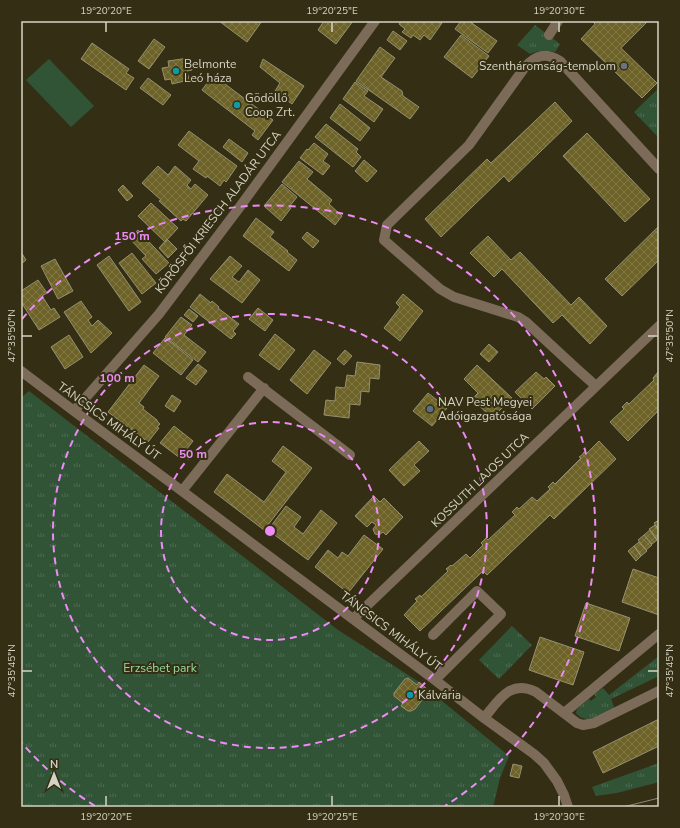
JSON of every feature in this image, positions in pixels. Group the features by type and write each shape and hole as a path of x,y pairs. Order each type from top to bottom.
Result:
{"street":[{"name":"KÖRÖSFŐI KRIESCH ALADÁR UTCA","path":"74,411 159,314 239,208 375,21"},
{"path":"549,35 558,21"},
{"path":"596,386 526,322 518,317 454,297 440,289 384,240 387,225 469,145 525,67 534,58 544,56 554,57 560,61 659,168"},
{"name":"KOSSUTH LAJOS UTCA","path":"353,619 659,326"},
{"name":"TÁNCSICS MIHÁLY ÚT","path":"21,371 534,754 544,763 554,776 560,786 568,807"},
{"path":"248,377 350,455"},
{"path":"182,491 264,388"},
{"path":"433,635 477,591 501,614 435,680"},
{"path":"564,713 659,634"},
{"path":"484,718 507,692 518,687 529,688 536,692 576,723 583,725 594,723 659,691"}],"green space":[{"path":"535,25 560,44 555,52 542,51 530,54 517,45"},
{"path":"49,59 94,106 71,127 26,80"},
{"path":"659,88 659,138 634,112"},
{"name":"Erzsébet park","path":"29,391 338,630 419,682 509,756 500,778 493,807 21,807 21,398"},
{"path":"512,626 532,645 499,679 479,660"},
{"path":"659,656 659,676 611,699 614,708 600,716 590,719 580,717 576,713 577,709 589,699 591,701 596,697 594,694 603,688 609,695"},
{"path":"659,763 659,782 617,793 596,796 592,787"}],"building":[{"path":"219,21 262,21 247,42"},
{"path":"324,21 353,21 336,44 318,30"},
{"path":"401,21 439,21 442,23 430,40 424,35 420,40 413,35 411,38 402,32 405,29 399,24"},
{"path":"461,21 469,21 497,41 488,53 455,29"},
{"name":"Szentháromság-templom","path":"592,21 648,21 621,48 657,83 642,98 581,39 595,24"},
{"path":"393,31 407,41 400,50 387,40"},
{"path":"461,35 489,56 472,78 444,57"},
{"path":"154,39 165,47 149,69 138,61"},
{"path":"92,43 129,69 126,73 134,78 126,90 81,59"},
{"path":"380,47 395,58 381,77 402,91 403,96 419,107 410,119 356,81"},
{"name":"Belmonte Leó háza","path":"189,58 192,70 187,71 189,80 172,84 171,79 165,80 162,68 169,67 168,61"},
{"path":"263,59 304,86 292,104 285,99 282,103 272,96 280,83 260,67"},
{"name":"Gödöllő Coop Zrt.","path":"213,75 273,120 258,140 252,135 255,131 202,90"},
{"path":"148,78 171,95 163,105 140,88"},
{"path":"355,82 368,91 364,96 383,109 374,122 343,99"},
{"path":"555,102 572,121 509,182 504,176 441,237 425,219 487,159 491,163"},
{"path":"340,104 370,128 360,141 330,118"},
{"path":"326,124 358,149 356,152 361,157 353,167 315,137"},
{"path":"189,131 237,166 226,182 224,180 220,186 207,176 206,178 193,169 199,161 178,145"},
{"path":"587,133 650,199 625,222 563,156"},
{"path":"229,139 248,153 242,162 223,147"},
{"path":"314,143 328,154 323,161 330,166 323,175 300,158"},
{"path":"364,160 377,171 367,182 355,171"},
{"path":"299,161 313,172 307,179 332,200 329,204 342,216 335,225 282,182"},
{"path":"158,166 168,175 175,166 191,180 187,185 191,189 195,184 208,195 186,221 183,219 181,221 142,183"},
{"path":"282,184 297,197 281,221 264,206"},
{"path":"123,185 133,196 127,201 118,190"},
{"path":"151,203 178,228 165,242 138,216"},
{"path":"256,218 274,232 270,237 297,260 289,271 243,236"},
{"path":"659,226 659,260 622,296 605,279"},
{"path":"138,230 169,263 156,274 142,259 146,256 129,238"},
{"path":"307,232 319,241 313,248 302,238"},
{"path":"488,236 511,260 520,252 571,305 579,297 607,326 590,344 562,315 553,323 502,269 494,277 470,253"},
{"path":"167,239 177,249 168,258 159,248"},
{"path":"21,252 26,260 21,264"},
{"path":"132,253 156,283 142,294 119,263"},
{"path":"109,256 141,302 129,311 97,265"},
{"path":"230,256 242,266 232,277 239,282 248,270 260,280 242,303 210,279"},
{"path":"55,259 73,291 58,299 41,266"},
{"path":"38,280 47,293 42,296 51,310 54,308 60,317 39,330 21,302 21,291"},
{"path":"200,294 211,303 212,301 219,307 218,308 239,324 233,331 236,334 231,339 190,307"},
{"path":"403,294 423,311 400,341 384,328 400,307 396,303"},
{"path":"81,301 92,317 88,320 92,326 98,320 112,333 91,353 64,312"},
{"path":"258,308 273,320 265,331 249,319"},
{"path":"189,309 198,316 193,322 184,315"},
{"path":"181,317 192,325 184,335 206,352 198,362 165,337"},
{"path":"275,334 295,350 279,370 259,355"},
{"path":"69,335 83,357 65,369 51,347"},
{"path":"165,338 193,360 181,375 153,353"},
{"path":"489,344 498,352 489,362 480,354"},
{"path":"314,350 331,363 307,394 290,380"},
{"path":"345,350 352,356 344,365 337,359"},
{"path":"357,362 380,365 379,379 370,378 369,392 361,391 360,405 350,404 349,418 324,415 326,400 335,401 336,387 345,388 347,375 355,376"},
{"path":"198,364 207,371 196,385 186,378"},
{"path":"144,365 159,376 139,403 144,407 143,409 160,424 157,427 159,428 148,442 108,412"},
{"path":"477,365 512,398 492,418 472,399 478,393 464,379"},
{"path":"536,372 544,379 546,377 555,386 532,409 515,392"},
{"path":"658,372 659,410 628,441 610,422 624,409 622,407 627,402 629,404 654,380 653,378"},
{"name":"NAV Pest Megyei Adóigazgatósága","path":"428,393 447,408 432,426 413,411"},
{"path":"172,395 181,401 174,412 165,406"},
{"path":"174,426 193,441 180,458 160,443"},
{"path":"419,441 429,451 414,465 420,471 404,486 389,470"},
{"path":"599,441 616,459 554,519 550,515 487,575 483,571 420,631 404,615 417,601 415,599 420,595 421,597 448,571 446,569 466,554 470,558 483,545 481,543 486,538 488,540 515,515 512,512 517,507 519,509 532,497 537,501 550,489 548,487 553,482 555,484 581,458 579,457 584,452 586,454"},
{"path":"283,446 312,468 264,530 214,492 227,474 264,502 286,472 272,461"},
{"path":"374,496 380,502 384,498 403,517 386,535 383,532 379,535 375,534 373,529 376,525 372,522 367,527 355,516"},
{"path":"286,506 301,517 294,527 303,534 321,510 337,523 308,560 268,530"},
{"path":"659,520 659,530 654,523"},
{"path":"655,525 659,530 659,536 656,539 649,529"},
{"path":"650,530 657,540 652,544 644,535"},
{"path":"364,535 383,549 348,593 315,567 328,550 338,558 342,552 348,556"},
{"path":"644,535 652,545 646,550 638,540"},
{"path":"639,542 647,551 641,556 634,546"},
{"path":"634,546 641,556 636,561 628,551"},
{"path":"633,569 659,578 659,615 622,602"},
{"path":"586,603 630,618 619,651 575,636"},
{"path":"540,637 584,652 573,685 529,670"},
{"name":"Kálvária","path":"408,678 417,685 419,682 425,687 427,692 415,709 411,711 408,711 401,706 403,703 394,696 394,693 405,679"},
{"path":"659,719 659,746 603,773 593,752"},
{"path":"513,764 522,766 519,778 510,776"}],"tram line":[{"path":"623,807 659,798"}],"place":[{"name":"Szentháromság-templom","path":"624,66"},
{"name":"Belmonte Leó háza","path":"176,71"},
{"name":"Gödöllő Coop Zrt.","path":"237,105"},
{"name":"NAV Pest Megyei Adóigazgatósága","path":"430,409"},
{"name":"Kálvária","path":"410,695"}]}
